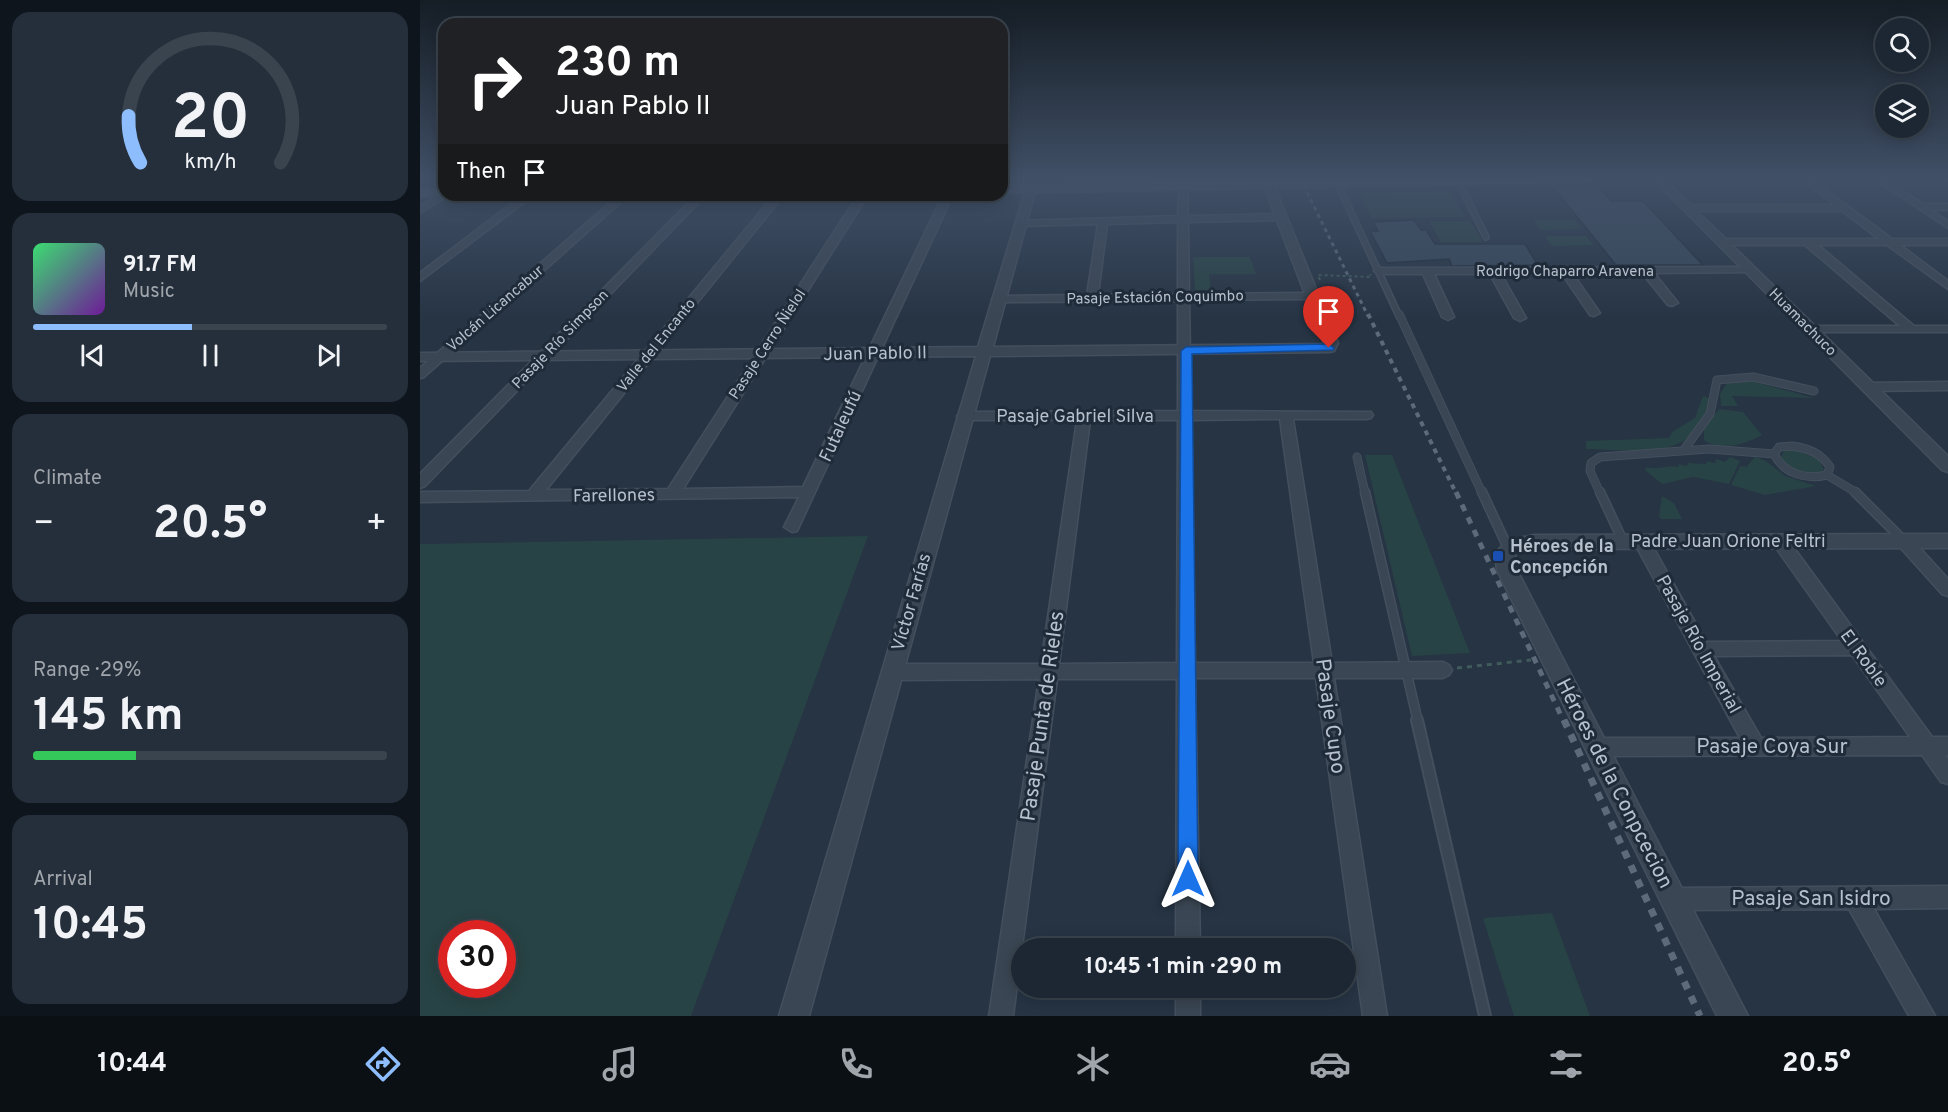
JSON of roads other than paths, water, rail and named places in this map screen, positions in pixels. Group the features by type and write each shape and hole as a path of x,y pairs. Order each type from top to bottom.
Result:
{"street":[{"path":"420,278 489,225"},
{"name":"Volcán Licancabur","path":"420,374 589,225"},
{"name":"Pasaje Río Simpson","path":"420,483 671,225"},
{"name":"Valle del Encanto","path":"533,496 754,225"},
{"name":"Pasaje Cerro Ñielol","path":"672,494 843,225"},
{"name":"Futaleufú","path":"792,527 934,225"},
{"name":"Víctor Farías","path":"794,1016 982,352 1020,225"},
{"path":"1092,298 1102,225"},
{"path":"1184,225 1188,938"},
{"path":"1284,225 1312,296"},
{"name":"Huamachuco","path":"1706,225 1948,466"},
{"path":"1868,225 1948,286"},
{"path":"1723,242 1948,242"},
{"path":"1808,242 1911,329"},
{"name":"Rodrigo Chaparro Aravena","path":"1374,272 1751,270"},
{"path":"1427,271 1448,316"},
{"path":"1494,271 1520,318"},
{"path":"1566,271 1594,313"},
{"path":"1646,271 1672,303"},
{"name":"Juan Pablo II","path":"420,357 1329,348 1332,343 1312,296"},
{"name":"Pasaje Estación Coquimbo","path":"998,299 1312,296"},
{"path":"1810,330 1948,329"},
{"path":"1868,387 1948,386"},
{"name":"Pasaje Cupo","path":"1286,415 1375,1016"},
{"name":"Pasaje Gabriel Silva","path":"964,416 1366,415"},
{"name":"Pasaje Punta de Rieles","path":"1001,1016 1084,416"},
{"name":"Farellones","path":"420,497 809,492"},
{"name":"Padre Juan Orione Feltri","path":"1508,548 1534,542 1948,540"},
{"name":"El Roble","path":"1780,541 1948,775"},
{"path":"1904,541 1948,590"},
{"name":"Pasaje Río Imperial","path":"1632,542 1702,650 1755,746"},
{"name":"Héroes de la Conpcecion","path":"1508,548 1504,557 1507,570 1733,1016"},
{"path":"1702,650 1857,648"},
{"path":"891,672 1443,670"},
{"name":"Pasaje Coya Sur","path":"1597,747 1948,746"},
{"name":"Pasaje San Isidro","path":"1674,899 1948,897"},
{"path":"1855,898 1923,1016"},
{"path":"1188,998 1188,1016"}],"lane":[{"path":"1355,225 1374,272 1508,548"},
{"path":"1480,225 1486,237"},
{"path":"1683,451 1707,420 1712,406 1713,388 1717,380 1734,376 1747,377 1814,391"},
{"path":"1774,454 1779,447 1785,446 1809,449 1828,463 1830,472 1827,475"},
{"path":"1632,542 1590,471 1591,463 1600,458 1683,451 1746,449 1774,454 1780,464 1795,473 1813,477 1827,475 1857,493 1904,541"},
{"path":"1357,458 1485,1016"}],"railway":[{"path":"1323,225 1368,316"},
{"path":"1368,314 1456,493"},
{"path":"1456,492 1564,722"},
{"path":"1564,720 1700,1016"}],"place":[{"name":"Héroes de la Concepción","path":"1498,556"}]}
